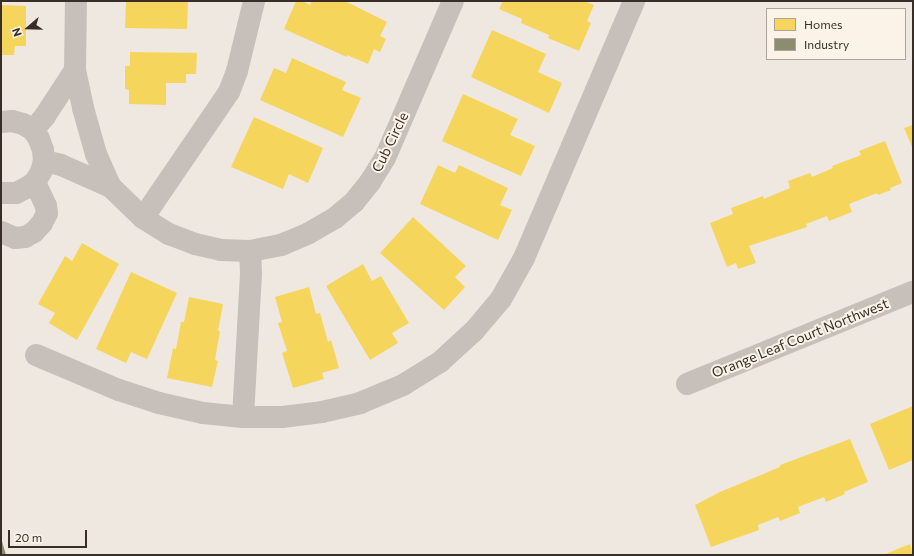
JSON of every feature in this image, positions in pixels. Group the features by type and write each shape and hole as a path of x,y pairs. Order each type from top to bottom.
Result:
{"street":[{"name":"Cub Circle","path":"76,1 75,70 83,108 96,154 112,187 143,218 169,234 195,244 221,250 250,251 281,245 309,234 335,218 354,202 385,158 453,1"},
{"path":"143,218 229,92 237,71 254,1"},
{"path":"36,355 119,390 159,403 203,413 243,417 282,416 322,412 360,403 403,385 440,362 474,331 501,299 524,258 634,1"},
{"path":"33,130 45,116 75,70"},
{"path":"1,122 17,123 33,130 40,139 44,161 41,172 35,182 16,193 1,193"},
{"name":"Cub Circle","path":"44,161 61,165 112,187"},
{"path":"1,232 15,238 34,232 42,223 47,213 46,206 35,182"},
{"path":"243,417 251,274 250,251"},
{"name":"Orange Leaf Court Northwest","path":"687,384 913,292"}],"building: Homes":[{"path":"126,1 188,1 187,29 125,28"},
{"path":"296,1 302,1 310,5 312,1 345,1 387,22 380,36 386,39 380,52 374,49 368,64 347,55 347,57 284,29"},
{"path":"503,1 584,1 594,5 587,21 591,23 579,51 548,38 549,35 521,23 522,19 499,9"},
{"path":"1,5 26,6 26,46 15,46 14,55 1,55"},
{"path":"492,30 546,54 538,72 562,83 549,113 471,77"},
{"path":"130,52 197,53 196,74 186,74 186,83 166,83 166,105 129,104 129,90 125,89 125,66 130,66"},
{"path":"292,58 346,82 342,90 361,98 343,137 260,100 274,68 286,73"},
{"path":"463,94 518,119 510,135 535,146 521,176 442,141"},
{"path":"254,117 323,148 308,183 289,174 283,189 231,167"},
{"path":"913,125 913,149 904,128"},
{"path":"885,141 902,183 890,188 891,190 878,195 877,193 849,204 852,212 829,221 827,216 806,224 807,227 749,246 756,263 738,269 736,263 727,267 710,223 733,214 731,208 763,196 764,199 790,188 788,181 810,173 812,177 833,168 832,166 861,155 859,151"},
{"path":"438,165 455,173 459,165 508,188 500,205 512,210 498,240 420,204"},
{"path":"413,217 466,266 455,277 465,287 444,310 380,253"},
{"path":"82,243 119,264 77,340 49,323 55,313 38,304 65,256 72,261"},
{"path":"363,264 372,281 381,276 409,323 392,333 398,343 370,360 326,286"},
{"path":"131,272 177,293 147,359 131,352 126,363 96,349"},
{"path":"309,287 316,314 320,313 328,342 331,340 339,368 322,373 324,379 293,388 282,353 287,351 278,323 282,322 275,297"},
{"path":"189,297 223,304 215,360 218,361 212,387 167,378 173,348 176,349 181,322 184,322"},
{"path":"913,406 913,460 889,470 870,424"},
{"path":"850,439 868,482 844,492 845,494 826,502 824,497 798,507 800,513 780,521 778,517 758,525 759,530 711,547 695,505 720,492 780,467 780,465"},
{"path":"910,544 913,555 883,555"}],"building: Industry":[{"path":"1,538 6,555 1,555"}]}
